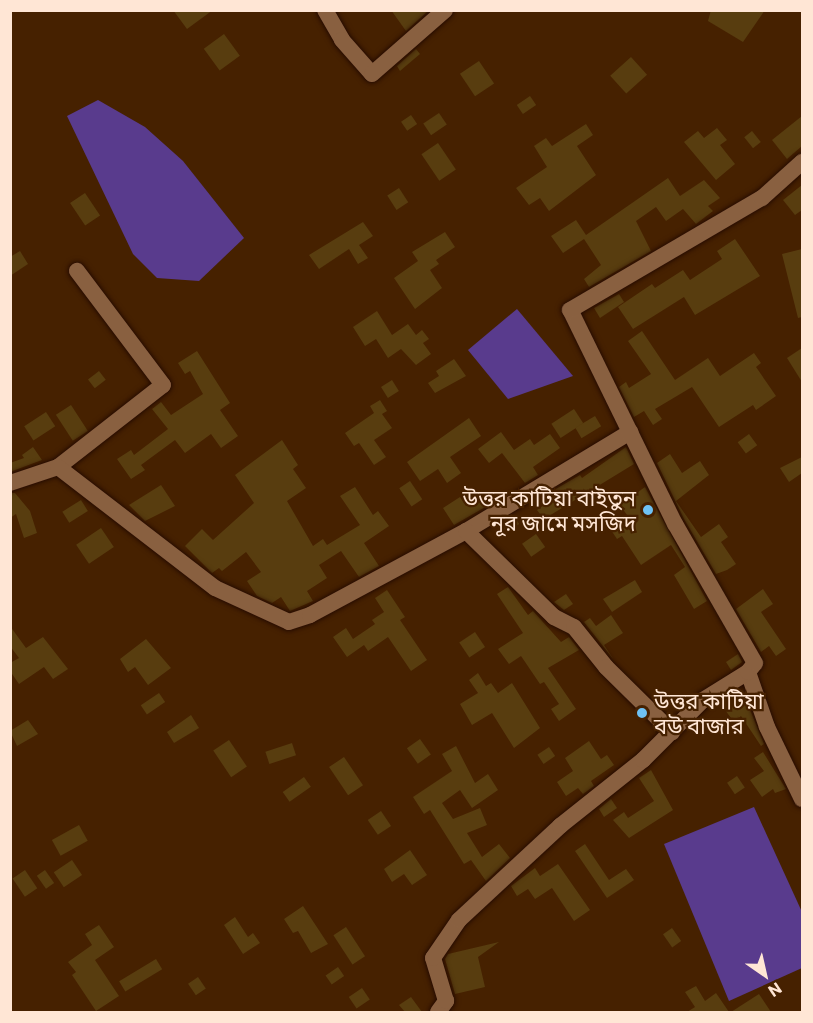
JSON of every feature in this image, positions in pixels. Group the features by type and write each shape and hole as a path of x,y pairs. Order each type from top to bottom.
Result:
{"street":[{"path":"325,10 342,40 372,74 445,10"},
{"path":"438,1012 446,1001 433,958 459,920 552,834 643,760 703,700 748,672 755,663 675,524 570,310 762,198 802,162"},
{"path":"10,483 57,467 163,385 76,272"},
{"path":"57,467 215,588 289,622 310,615 466,531 630,432"},
{"path":"466,531 554,617 574,627 606,667 672,732"},
{"path":"748,672 767,727 802,799"}],"shaded area":[{"path":"98,100 145,127 183,161 244,238 199,281 157,278 133,254 67,116"},
{"path":"517,309 573,376 508,399 468,350"},
{"path":"754,807 802,912 802,968 729,1001 664,844"}],"building":[{"path":"173,10 213,10 187,29"},
{"path":"391,10 429,10 406,31"},
{"path":"711,10 765,10 743,42 708,21"},
{"path":"224,34 240,56 220,71 204,49"},
{"path":"416,49 420,54 400,71 397,66"},
{"path":"631,57 647,75 626,94 610,76"},
{"path":"479,61 494,83 475,96 460,74"},
{"path":"530,96 536,105 523,114 517,105"},
{"path":"439,113 447,125 431,135 423,124"},
{"path":"411,115 417,124 407,131 401,122"},
{"path":"802,116 802,146 787,159 772,140"},
{"path":"586,124 593,135 577,146 596,175 549,211 540,198 529,205 516,188 547,167 534,146 546,138 552,146"},
{"path":"717,128 727,140 720,145 735,164 716,180 684,142 698,131 704,138"},
{"path":"752,131 761,142 753,148 744,137"},
{"path":"438,143 456,170 439,181 421,154"},
{"path":"668,178 680,196 704,180 720,198 708,206 713,211 696,224 683,209 666,221 656,207 636,221 651,251 589,287 584,279 601,265 584,239 563,253 551,236 576,220 586,235"},
{"path":"802,185 802,210 795,215 783,200"},
{"path":"399,188 408,202 397,210 387,196"},
{"path":"85,193 100,215 85,225 70,203"},
{"path":"363,222 373,236 359,245 368,258 358,264 349,249 319,269 309,255"},
{"path":"445,232 455,247 436,260 439,264 430,270 442,288 415,309 394,278 418,261 412,252"},
{"path":"735,239 760,276 695,315 684,297 633,329 618,307 652,284 655,288 683,270 690,280 722,259 717,251"},
{"path":"802,249 802,317 798,318 782,254"},
{"path":"20,251 28,264 10,276 10,257"},
{"path":"619,294 624,302 600,318 594,308"},
{"path":"377,311 392,335 408,324 416,335 422,330 429,339 423,343 431,354 416,365 401,349 388,358 376,339 365,346 353,327"},
{"path":"642,331 675,380 708,358 720,376 754,353 761,363 756,367 776,396 756,410 753,405 719,427 692,387 655,409 662,419 653,425 644,411 634,417 619,387 626,382 629,388 651,374 628,341"},
{"path":"802,348 802,382 787,358"},
{"path":"197,351 230,403 220,410 238,436 221,448 211,434 185,453 175,440 141,465 145,470 131,479 117,459 131,450 134,455 168,429 152,409 161,402 171,415 203,394 190,371 185,374 178,363"},
{"path":"454,359 466,376 435,393 428,383 439,376 436,371"},
{"path":"99,371 106,380 95,388 88,380"},
{"path":"392,380 399,391 388,398 381,387"},
{"path":"380,400 387,411 382,414 392,428 374,440 386,457 374,465 359,443 354,446 345,433 374,413 370,406"},
{"path":"71,405 88,431 73,441 56,415"},
{"path":"574,409 583,423 561,438 551,424"},
{"path":"46,412 55,426 33,440 24,426"},
{"path":"595,416 601,426 581,438 575,428"},
{"path":"469,418 481,436 450,457 461,473 447,483 438,469 420,481 407,462"},
{"path":"501,432 514,450 530,439 534,445 550,434 560,448 533,467 538,475 525,483 502,453 489,463 478,449"},
{"path":"749,434 757,445 746,454 738,442"},
{"path":"282,440 298,465 293,469 306,488 287,501 313,546 323,539 327,545 360,525 340,496 355,487 373,515 378,511 389,526 364,543 379,566 359,577 341,551 319,565 327,578 307,591 313,601 290,611 281,597 272,603 257,596 247,581 261,572 246,552 222,571 219,568 212,573 185,546 202,529 213,540 254,503 235,475"},
{"path":"33,447 42,460 10,472 10,463 24,458 22,455"},
{"path":"626,447 634,464 544,519 537,510 551,500 547,494 580,475 582,478"},
{"path":"670,454 682,473 700,461 709,475 676,501 701,537 719,524 728,537 721,542 736,564 727,570 716,574 684,519 657,463"},
{"path":"802,457 802,473 789,482 780,468"},
{"path":"410,481 422,499 412,507 399,488"},
{"path":"161,485 175,506 145,521 129,505"},
{"path":"645,487 707,601 694,609 674,575 685,567 671,545 641,565 622,536 617,539 609,527 627,515 620,505"},
{"path":"488,492 494,502 454,525 443,508 460,497 466,506"},
{"path":"10,493 15,493 30,511 37,533 24,538 16,514 10,518"},
{"path":"81,500 88,511 69,523 62,512"},
{"path":"513,515 519,524 505,534 499,525"},
{"path":"101,528 114,547 89,564 76,545"},
{"path":"536,534 545,547 531,557 522,544"},
{"path":"635,580 642,592 612,612 603,599"},
{"path":"508,587 528,615 533,611 561,642 569,637 579,650 548,668 576,709 559,721 551,709 559,704 544,682 540,684 521,656 509,664 498,649 523,633 497,594"},
{"path":"763,589 773,604 761,612 786,649 776,656 769,646 761,652 736,609"},
{"path":"387,590 405,617 400,620 427,660 411,671 388,637 368,651 364,645 347,657 333,637 346,628 353,639 375,624 372,620 384,612 375,598"},
{"path":"566,594 573,604 564,610 554,602"},
{"path":"611,615 623,633 604,645 614,660 584,622 590,618 596,626"},
{"path":"10,626 26,648 43,637 68,669 53,679 44,667 19,684 10,671 10,663 19,658 10,646"},
{"path":"475,632 485,647 469,658 459,643"},
{"path":"146,639 171,668 148,685 135,667 128,672 120,659"},
{"path":"738,654 742,662 731,670 726,662"},
{"path":"478,673 486,686 491,683 498,693 512,683 540,728 514,748 492,713 472,725 460,704 478,693 469,680"},
{"path":"736,692 751,712 764,744 761,746 741,716 734,722 719,702"},
{"path":"159,693 165,702 147,714 141,705"},
{"path":"191,715 199,728 174,743 167,732"},
{"path":"28,720 38,734 17,746 10,731"},
{"path":"420,739 431,755 418,764 407,748"},
{"path":"229,740 247,767 231,777 213,751"},
{"path":"589,741 601,759 607,755 614,765 591,781 594,786 583,794 578,788 566,796 557,782 573,771 565,758"},
{"path":"292,743 296,755 269,764 265,752"},
{"path":"456,746 475,783 488,774 498,790 472,808 460,790 442,803 453,819 480,808 487,825 467,833 482,857 499,844 510,858 486,881 471,860 464,864 430,810 424,814 413,797 452,771 442,754"},
{"path":"549,747 555,756 544,764 537,755"},
{"path":"763,752 786,789 775,793 773,789 762,797 750,780 764,771 754,758"},
{"path":"344,757 363,785 348,795 329,767"},
{"path":"651,770 673,810 629,838 613,820 624,812 628,818 654,801 639,778"},
{"path":"737,776 745,788 735,794 727,783"},
{"path":"304,777 311,787 290,802 283,792"},
{"path":"611,799 617,808 604,817 599,809"},
{"path":"381,811 391,826 378,835 368,820"},
{"path":"79,825 88,841 61,856 52,840"},
{"path":"585,844 609,880 626,869 634,880 607,898 575,851"},
{"path":"410,850 427,875 412,885 404,874 392,882 384,869"},
{"path":"72,860 82,875 64,887 54,872"},
{"path":"558,864 590,910 574,921 552,888 535,899 528,889 517,896 511,886 535,868 540,876"},
{"path":"25,870 37,888 25,897 13,878"},
{"path":"45,870 54,883 46,889 37,876"},
{"path":"303,906 328,944 311,953 298,931 293,933 284,919"},
{"path":"235,917 248,937 253,933 260,943 243,954 224,925"},
{"path":"99,925 114,947 95,960 119,996 96,1011 72,975 76,972 68,962 92,945 85,934"},
{"path":"346,927 365,956 352,965 333,935"},
{"path":"672,928 681,941 672,947 663,934"},
{"path":"499,942 478,957 485,987 455,994 445,959 448,954"},
{"path":"156,959 162,969 125,991 119,981"},
{"path":"338,967 344,976 332,985 326,975"},
{"path":"198,977 206,989 196,995 188,984"},
{"path":"696,986 705,1001 716,993 729,1012 687,1012 695,1007 685,992"},
{"path":"362,988 370,1000 357,1009 349,997"},
{"path":"759,994 771,1012 731,1012"},
{"path":"411,997 422,1012 405,1012 399,1005"}],"place":[{"name":"উত্তর কাটিয়া বাইতুন নূর জামে মসজিদ","path":"648,510"},
{"name":"উত্তর কাটিয়া বউ বাজার","path":"642,713"}]}
